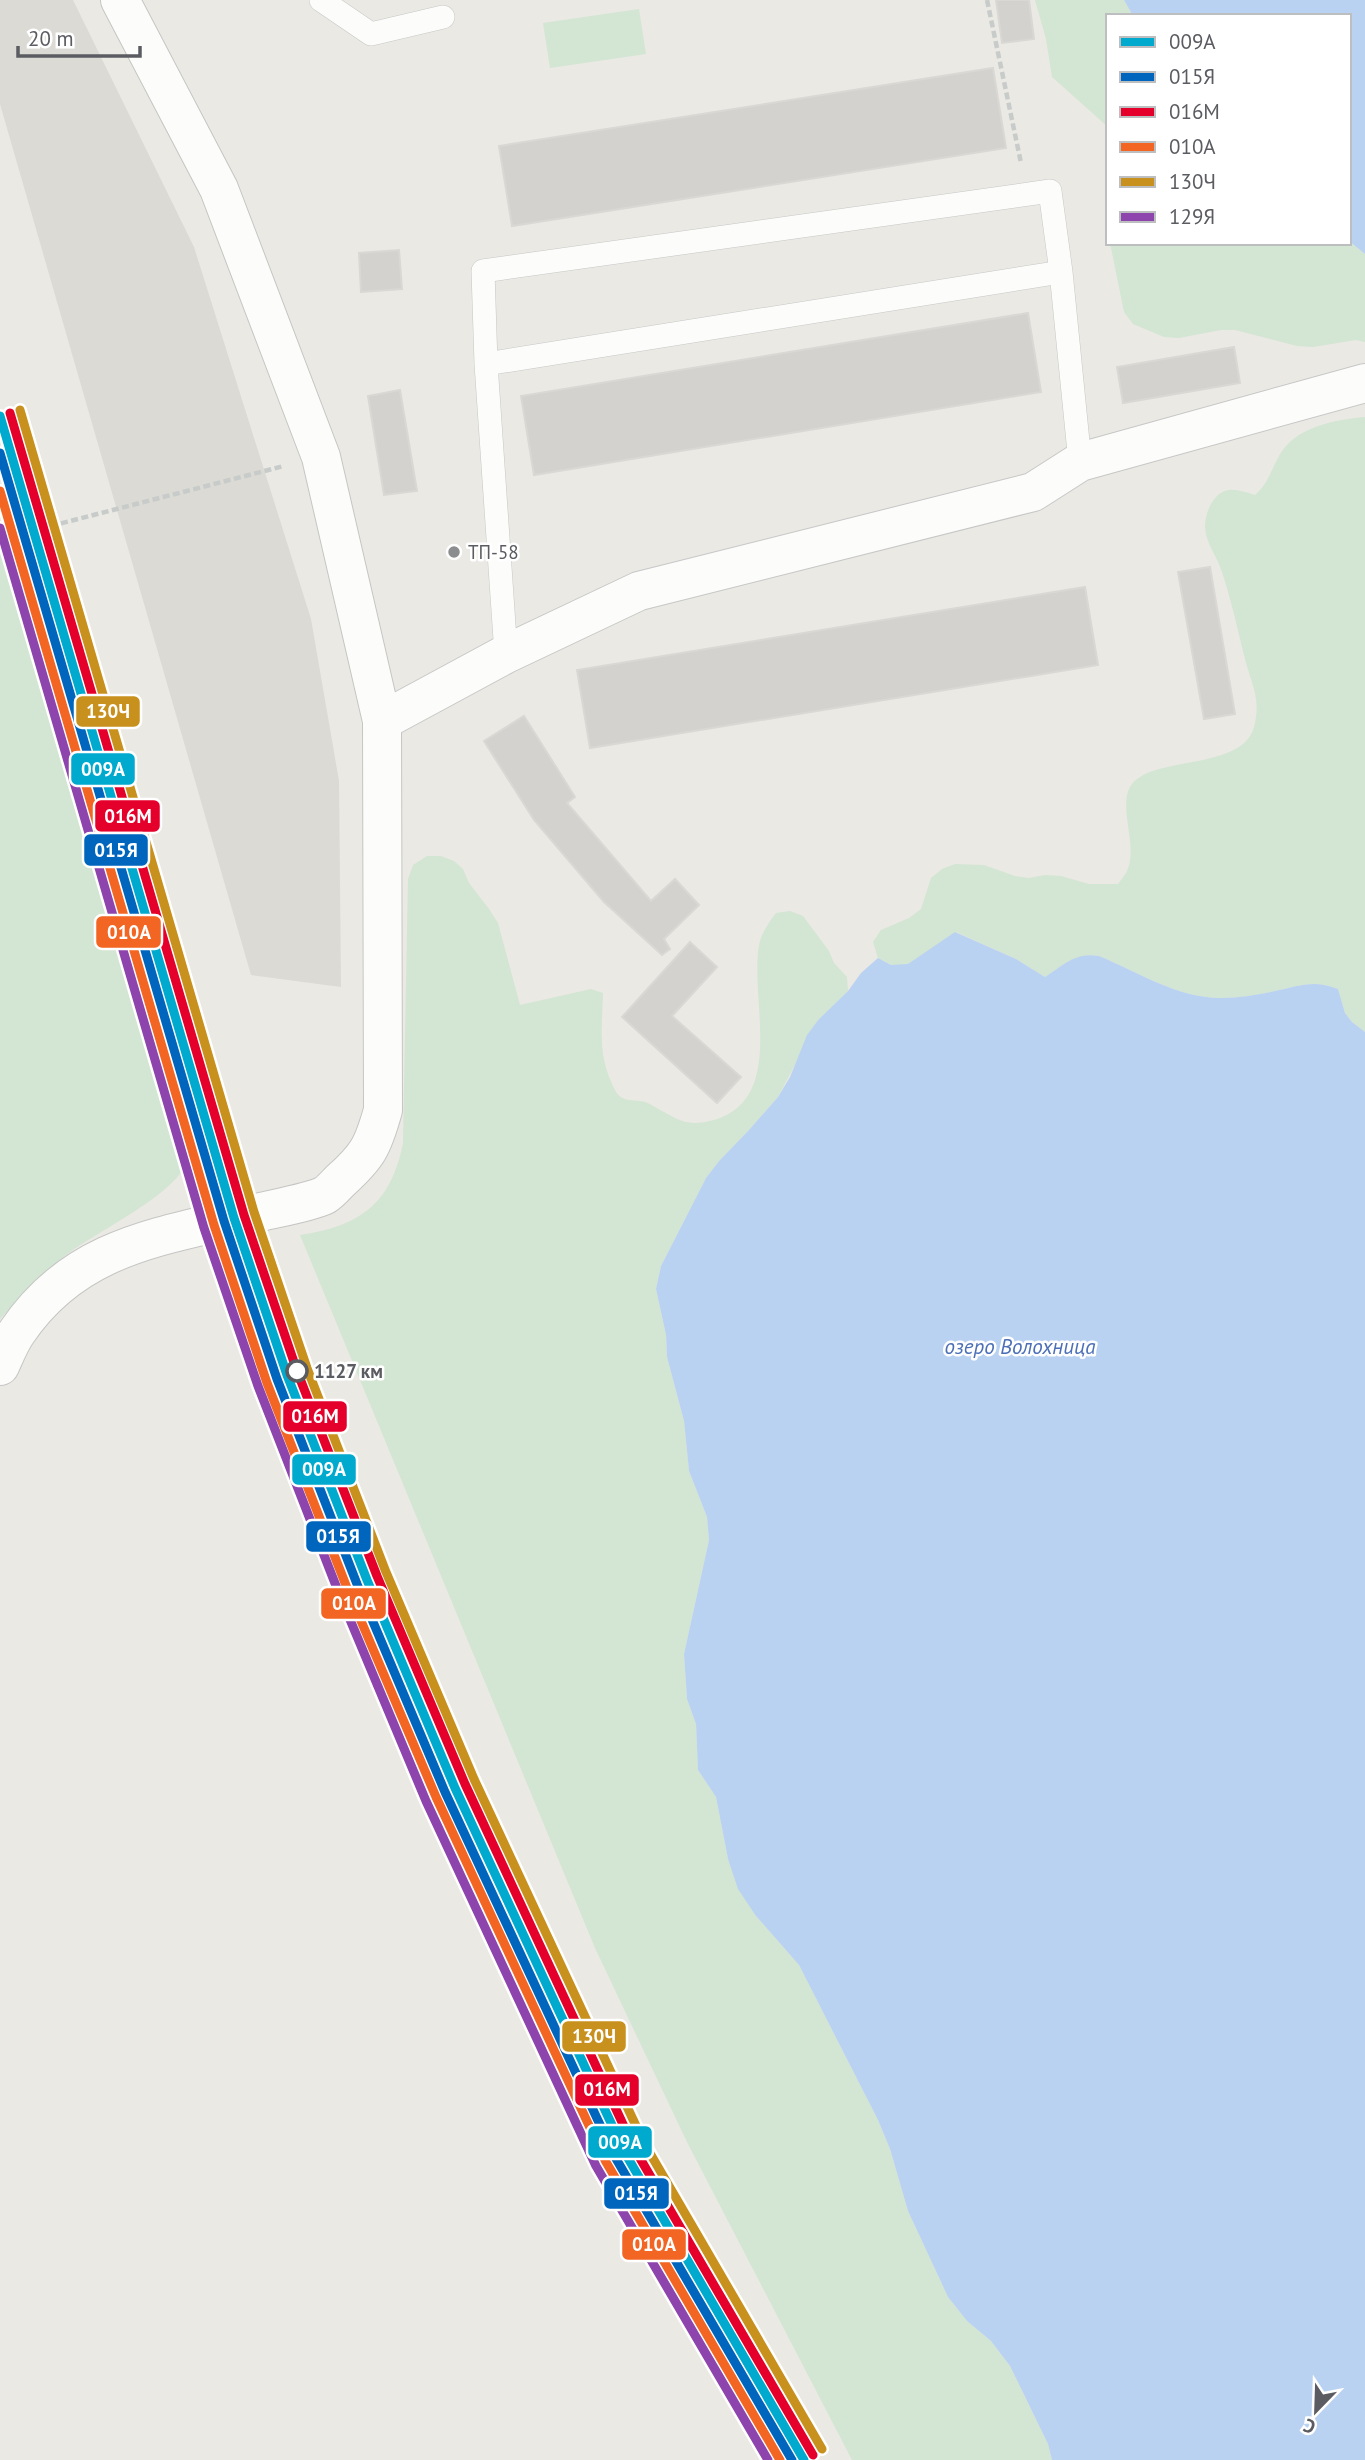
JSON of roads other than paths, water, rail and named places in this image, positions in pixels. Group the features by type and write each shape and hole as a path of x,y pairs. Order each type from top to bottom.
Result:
{"street":[{"path":"0,1366 16,1333 37,1307 83,1266 114,1251 154,1237 325,1195 361,1162 374,1143 383,1110 382,721 321,457 219,189 120,0"},
{"path":"382,721 506,654 639,591 1033,492 1080,461 1365,383"}],"lane":[{"path":"321,0 370,34 443,17"},
{"path":"506,654 482,271 1050,191 1080,461"},
{"path":"486,364 1061,272"}],"water":[{"path":"1124,0 1365,0 1365,254 1351,243 1351,14 1132,14"},
{"name":"озеро Волохница","path":"955,932 1016,959 1045,977 1070,960 1091,955 1099,956 1173,989 1205,997 1241,997 1306,984 1321,984 1338,989 1345,1013 1365,1032 1365,2460 1052,2460 1048,2444 1010,2366 991,2341 967,2321 948,2297 908,2211 890,2149 878,2120 799,1965 756,1916 738,1889 728,1859 716,1797 698,1770 696,1724 687,1699 684,1654 709,1540 707,1517 689,1471 684,1421 667,1357 666,1335 656,1289 661,1266 706,1178 778,1097 790,1077 807,1035 819,1019 878,958 891,965 908,964"}],"place":[{"name":"ТП-58","path":"454,552"},
{"name":"1127 км","path":"297,1371"}]}
